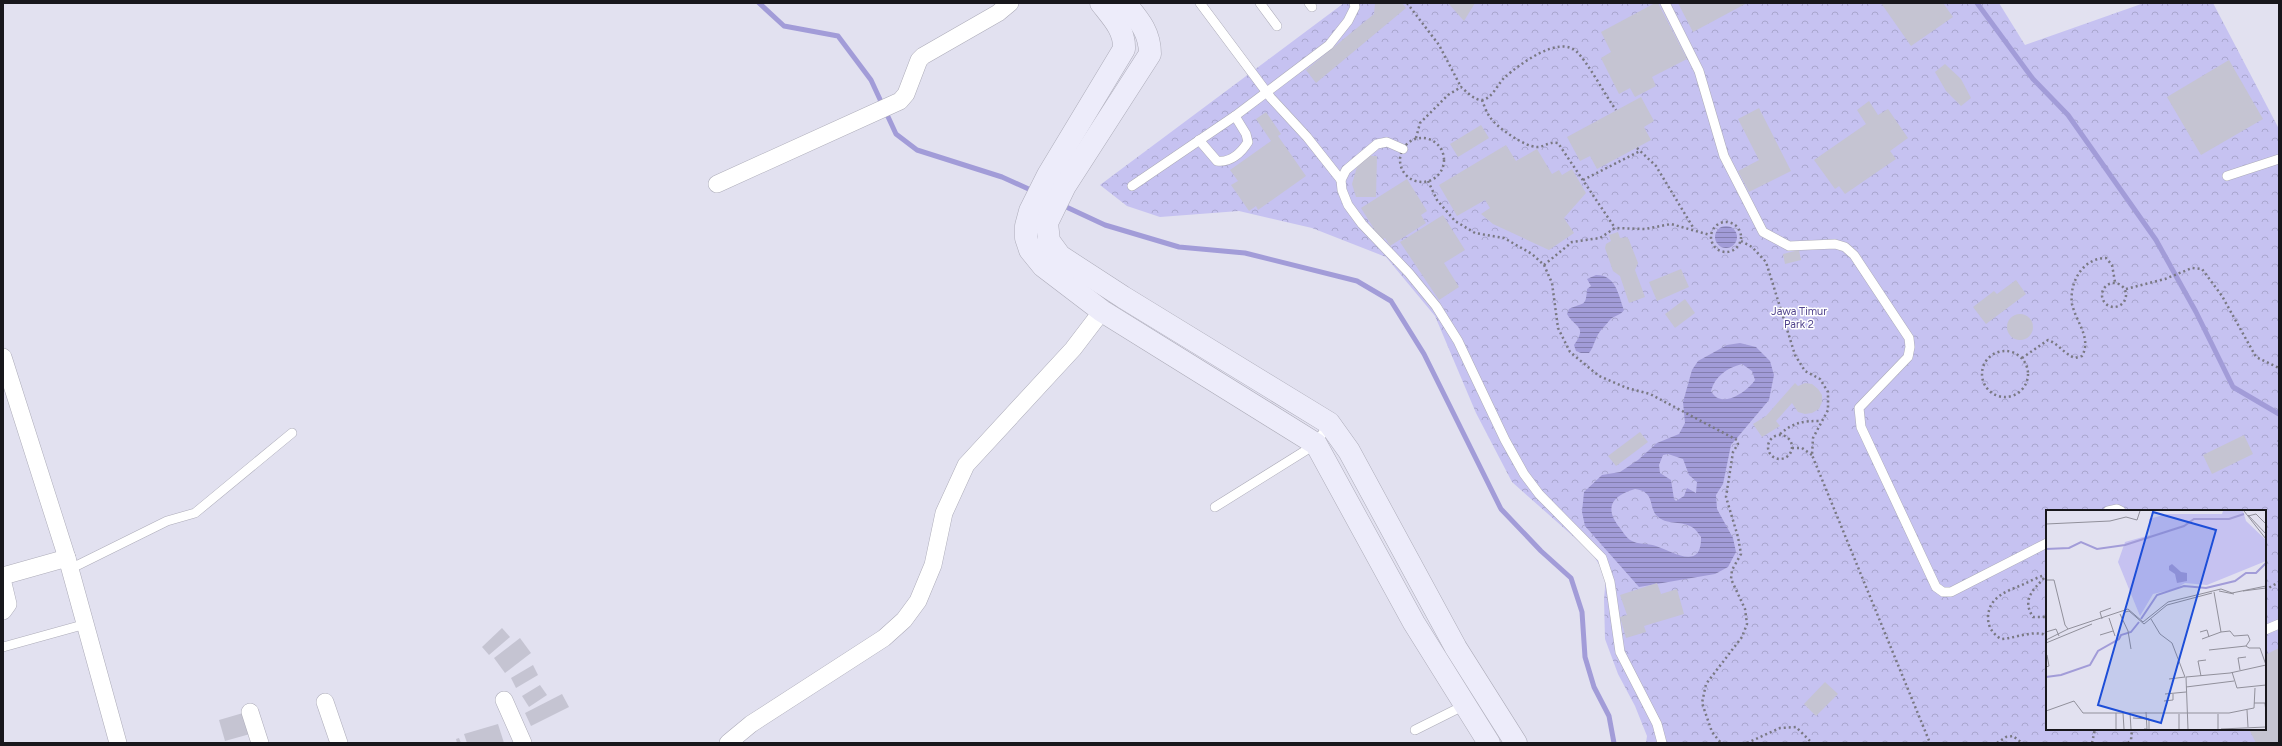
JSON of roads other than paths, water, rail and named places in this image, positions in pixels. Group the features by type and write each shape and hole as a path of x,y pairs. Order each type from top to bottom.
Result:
{"street":[{"path":"717,184 900,101 906,94 919,60 923,56 998,13 1010,3"},
{"path":"1101,3 1123,35 1124,49 1038,217 1026,226 1026,238 1030,250 1037,261 1102,311 1316,444 1414,623 1489,743"},
{"path":"1056,181 1150,54 1148,36 1144,26 1125,3"},
{"path":"1038,217 1049,241 1060,256 1122,297 1329,423 1349,451 1456,648 1516,743"},
{"path":"728,743 751,724 884,638 904,620 918,600 933,566 944,512 966,465 1074,349 1102,311"},
{"path":"3,357 6,378 69,563 118,743"},
{"path":"3,576 69,563"},
{"path":"3,583 8,604 3,611"},
{"path":"504,700 523,743"},
{"path":"326,702 340,743"},
{"path":"250,712 260,743"}],"lane":[{"path":"1200,3 1267,91 1341,180"},
{"path":"1260,3 1277,26"},
{"path":"1132,186 1235,116 1329,45 1348,21 1355,8 1354,3"},
{"path":"1665,3 1698,71 1724,156 1763,232 1789,246 1835,244 1845,247 1854,255 1909,338 1910,347 1908,357 1859,408 1858,414 1860,427 1936,587 1943,592 1951,592 2046,544"},
{"path":"1199,140 1217,161 1224,162 1231,159 1243,149 1248,142 1246,134 1235,116"},
{"path":"1403,149 1387,142 1377,144 1346,170 1341,180 1342,190 1348,205 1362,224 1410,273 1436,306 1458,341 1505,440 1524,474 1539,494 1602,558 1610,582 1620,652 1657,724 1662,743"},
{"path":"2227,176 2279,159"},
{"path":"1215,507 1316,444 1329,423"},
{"path":"69,563 168,521 195,513 292,433"},
{"path":"3,648 86,624"},
{"path":"2266,630 2279,624"},
{"path":"1415,730 1465,705"}],"waterway":[{"path":"759,3 784,26 838,36 871,80 896,134 917,150 1002,177 1033,191"},
{"path":"1977,3 2033,79 2068,115 2156,240 2196,312 2233,387 2279,414"},
{"path":"1062,205 1105,225 1179,247 1245,253 1357,281 1391,301 1424,354 1501,509 1541,551 1571,578 1582,612 1585,657 1594,687 1609,716 1614,743"}],"park label":[{"name":"Jawa Timur Park 2","path":"1799,317"}]}
